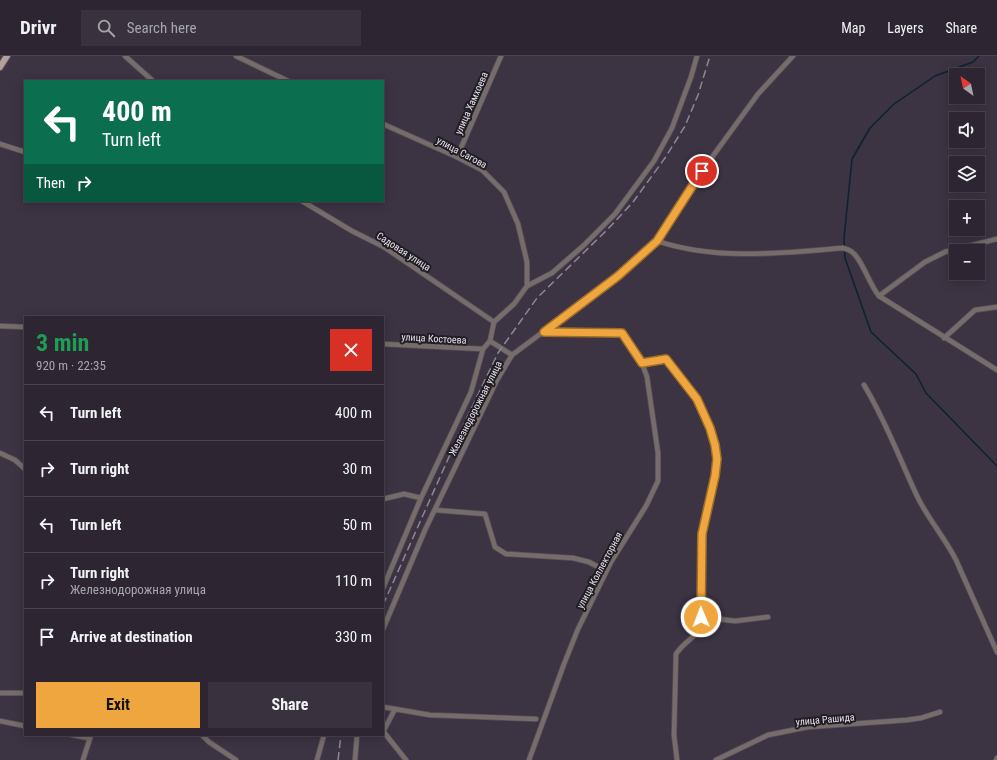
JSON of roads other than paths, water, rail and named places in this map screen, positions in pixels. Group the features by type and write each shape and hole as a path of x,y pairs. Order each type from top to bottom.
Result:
{"main road":[{"path":"0,67 7,56"}],"street":[{"path":"125,56 152,80"},
{"path":"236,56 286,80"},
{"name":"улица Хамхоева","path":"457,157 501,56"},
{"path":"384,586 421,498 471,392 483,349 490,342 494,322 514,304 527,286 552,273 583,246 615,214 654,161 672,128 697,56"},
{"name":"Железнодорожная улица","path":"384,627 435,510 497,380 512,355 618,276 657,241 702,171 758,94 794,56"},
{"name":"улица Сагова","path":"384,124 457,157 482,170 504,192 518,224 527,262 527,286"},
{"path":"0,144 24,152"},
{"name":"Садовая улица","path":"304,202 352,231 384,247 494,322"},
{"path":"879,296 924,262 945,252 997,239"},
{"path":"657,241 678,247 724,254 775,253 843,248 852,251 872,288 879,296 997,370"},
{"path":"944,338 975,310 997,307"},
{"path":"0,326 24,327"},
{"name":"улица Коллекторная","path":"529,760 564,664 606,572 646,506 658,481 658,453 647,377 642,363 622,333 544,332"},
{"path":"490,342 512,355"},
{"name":"улица Костоева","path":"384,344 483,349"},
{"path":"642,363 666,359 673,366 704,412 715,445 717,459 715,476 702,534 701,628 697,634 681,646 676,654 674,735 677,760"},
{"path":"864,385 880,414 925,510 949,546 956,560 997,652"},
{"path":"0,453 15,460 24,468"},
{"path":"384,498 404,494 421,498"},
{"path":"435,510 485,514 494,547 506,554 573,558 589,562 606,572"},
{"path":"701,617 735,621 768,617"},
{"path":"0,692 24,693"},
{"path":"384,707 430,715 536,718"},
{"path":"384,730 395,710"},
{"name":"улица Рашида","path":"716,760 768,735 808,727 907,720 921,718 940,712"},
{"path":"0,721 24,726"},
{"path":"384,733 406,760"},
{"path":"203,736 209,742 236,760"},
{"path":"317,760 324,736"},
{"path":"354,760 357,736"},
{"path":"84,760 90,737"}],"waterway":[{"path":"979,56 973,62 935,76 894,104 870,128 852,159 844,238 845,258 871,332 916,374 926,393 997,466"}],"railway":[{"path":"384,603 461,430 498,353 537,298 608,229 633,202 665,158 685,126 698,95 710,56"},
{"path":"338,760 341,736"}]}
